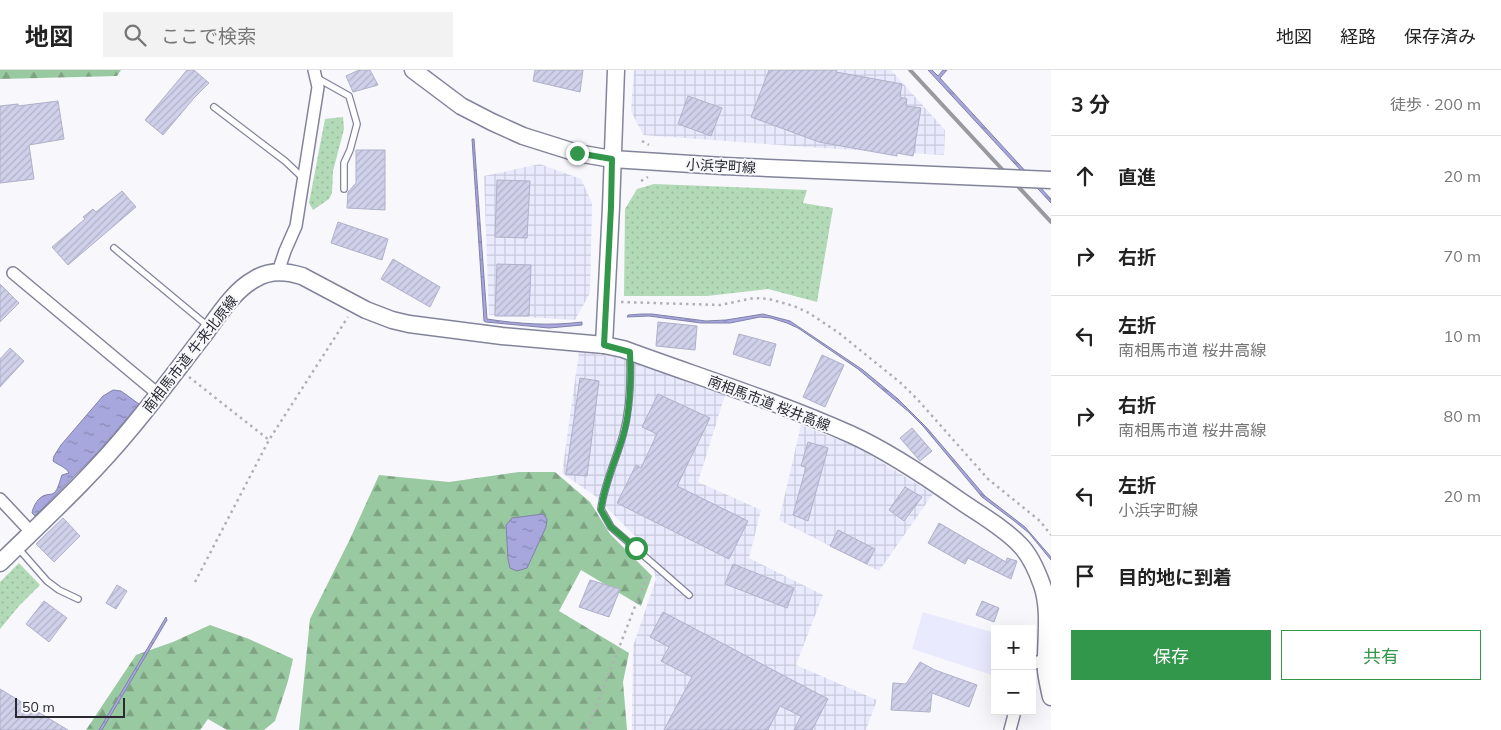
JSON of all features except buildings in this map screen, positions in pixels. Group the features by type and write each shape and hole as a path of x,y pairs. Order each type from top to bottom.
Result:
{"street":[{"name":"小浜字町線","path":"413,70 461,106 492,122 523,136 577,153 612,159 723,166 1051,180"},
{"path":"604,345 616,70"},
{"path":"278,272 296,226 318,87 315,74"},
{"name":"南相馬市道 牛来北原線","path":"0,563 105,458 158,394 227,304 244,286 266,274 278,272 302,276 373,313 392,320 426,327 510,337 604,345"},
{"path":"13,273 158,394"},
{"name":"南相馬市道 桜井高線","path":"604,345 630,352 780,405 850,434 887,454 946,491 1009,535 1022,546 1034,566 1043,587 1047,606 1048,638 1040,661 1046,672 1051,697"},
{"path":"0,499 31,532"},
{"path":"1010,730 1014,715"}],"lane":[{"path":"315,74 349,96 357,124 350,150 344,163 344,189"},
{"path":"214,107 285,161 304,178"},
{"path":"114,248 210,327"},
{"path":"630,352 627,418 601,510 611,527 689,595"},
{"path":"16,547 47,581 59,590 78,599"}],"path":[{"path":"607,303 720,304 754,298 769,299 794,306 809,313 839,333 902,384 988,479 1040,522 1051,535"},
{"path":"195,582 269,440 355,304"},
{"path":"178,368 269,440"},
{"path":"587,730 600,692 644,584 648,569 648,559"}],"shaded area":[{"path":"634,70 891,70 945,130 944,155 643,135 631,111"},
{"path":"540,164 581,179 592,203 590,293 575,320 489,315 484,176"},
{"path":"579,352 616,357 725,395 698,482 761,510 749,558 823,595 796,665 877,700 866,730 632,730 633,646 656,579 649,550 595,496 562,473"},
{"path":"801,425 859,448 933,494 879,571 779,520"},
{"path":"923,612 991,632 991,675 912,649"}],"green space":[{"path":"0,70 121,70 117,76 0,79"},
{"path":"343,117 344,129 333,171 332,193 329,199 313,210 309,203 325,119"},
{"path":"654,184 807,190 803,203 833,208 817,302 768,289 707,296 624,296 625,209 637,189"},
{"path":"519,472 555,472 590,502 610,534 652,576 641,606 581,570 559,611 629,653 623,682 627,730 299,730 310,619 350,539 379,475 449,482"},
{"path":"19,563 40,585 0,629 0,582"},
{"path":"210,625 249,639 293,659 275,721 264,730 227,730 208,719 200,730 86,730 136,655 173,642"}],"water":[{"path":"928,70 932,70 938,76 943,70 947,70 940,78 1051,199 1051,203"},
{"path":"472,139 474,139 487,319 534,324 582,322 582,325 549,328 484,321"},
{"path":"642,314 706,321 763,314 790,321 863,370 898,399 927,428 985,496 1025,527 1051,557 1051,560 1029,533 982,497 909,412 858,369 798,328 771,318 760,317 730,323 701,323 649,316 627,317 628,315"},
{"path":"113,390 121,391 139,404 99,451 35,516 32,513 37,502 41,497 54,493 62,475 69,473 53,461 54,456 61,445 103,396"},
{"path":"543,514 547,519 546,527 527,568 517,571 510,568 506,525 512,518"},
{"path":"166,617 167,620 102,730 99,730"}],"railway":[{"path":"910,70 1051,222"}],"route":[{"path":"577,153 612,159 604,345 630,352 630,369 629,399 624,434 604,494 601,510 611,527 636,548"}]}
